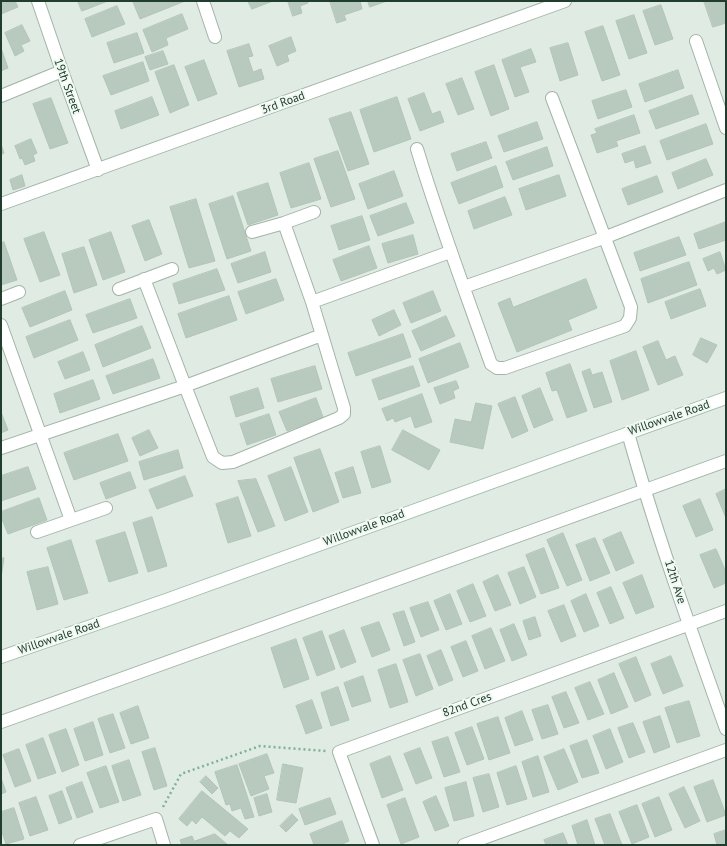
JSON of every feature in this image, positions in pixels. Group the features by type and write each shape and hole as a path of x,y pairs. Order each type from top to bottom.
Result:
{"street":[{"name":"19th Street","path":"38,1 98,170"},
{"path":"203,1 215,37"},
{"name":"3rd Road","path":"1,204 565,1"},
{"path":"696,42 726,128"},
{"path":"1,96 62,72"},
{"path":"417,150 450,252 491,364 497,368 513,366 625,326 630,318 631,307 606,237 552,98"},
{"path":"464,287 606,237 726,190"},
{"path":"252,232 284,223 314,212"},
{"path":"144,279 213,457 222,463 233,462 339,418 344,414 344,408 312,302 284,223"},
{"path":"312,302 450,252"},
{"path":"119,289 172,269"},
{"path":"1,299 19,292"},
{"path":"1,325 71,520"},
{"path":"1,448 185,386 322,335"},
{"name":"Willowvale Road","path":"1,657 166,600 726,398"},
{"name":"12th Ave","path":"628,433 644,490 726,730"},
{"path":"1,722 726,461"},
{"path":"37,532 106,508"},
{"name":"82nd Cres","path":"339,752 726,611"},
{"path":"464,845 726,750"},
{"path":"339,752 373,845"},
{"path":"80,845 156,819 164,845"}],"path":[{"path":"156,819 181,774 260,746 339,752"}],"building":[{"path":"1,1 15,1 18,7 1,14"},
{"path":"78,1 108,1 82,11"},
{"path":"185,1 140,19 133,2"},
{"path":"248,1 273,1 252,9"},
{"path":"288,1 308,1 308,3 300,6 302,13 293,16"},
{"path":"330,1 360,1 362,9 344,15 346,20 337,23"},
{"path":"368,1 387,1 370,7"},
{"path":"704,1 724,1 726,6 726,23 713,27"},
{"path":"661,5 673,39 655,45 643,11"},
{"path":"117,6 125,24 92,37 85,19"},
{"path":"182,14 188,29 166,38 168,45 152,52 143,30"},
{"path":"634,15 647,53 629,59 616,21"},
{"path":"22,25 30,41 21,45 24,51 15,56 5,33"},
{"path":"603,26 620,75 602,81 585,32"},
{"path":"137,33 144,53 114,63 107,43"},
{"path":"291,37 296,51 287,55 289,61 277,66 269,46"},
{"path":"568,43 578,75 560,81 550,48"},
{"path":"249,44 253,56 248,57 253,72 261,69 264,79 239,87 227,51"},
{"path":"1,48 8,68 1,71"},
{"path":"531,49 536,62 520,67 529,92 515,97 502,60"},
{"path":"163,51 168,64 150,70 145,57"},
{"path":"204,60 217,94 198,101 185,67"},
{"path":"143,62 149,81 111,95 103,76"},
{"path":"174,65 189,105 170,113 155,72"},
{"path":"494,65 509,109 491,116 475,72"},
{"path":"678,70 684,88 645,102 639,84"},
{"path":"462,78 474,109 458,115 446,84"},
{"path":"626,90 632,107 598,119 592,101"},
{"path":"424,93 432,114 440,111 444,122 420,131 408,99"},
{"path":"692,95 699,114 656,129 649,111"},
{"path":"152,97 159,115 121,129 115,111"},
{"path":"397,97 411,139 374,152 360,110"},
{"path":"51,98 68,143 50,149 33,104"},
{"path":"351,112 369,164 348,171 329,119"},
{"path":"634,115 640,133 616,141 618,146 597,153 591,135 597,133 595,129"},
{"path":"537,122 543,139 504,152 498,136"},
{"path":"706,124 713,144 667,160 660,141"},
{"path":"31,139 37,153 33,155 35,161 25,165 22,158 20,159 15,146"},
{"path":"486,142 492,158 457,171 451,154"},
{"path":"1,144 4,153 1,155"},
{"path":"645,146 651,163 636,168 634,160 625,163 622,154"},
{"path":"547,147 553,166 513,180 506,162"},
{"path":"338,151 355,199 331,207 314,159"},
{"path":"706,159 713,175 678,189 672,173"},
{"path":"309,163 321,199 291,208 280,173"},
{"path":"496,166 503,187 459,204 451,183"},
{"path":"394,171 403,196 368,209 359,184"},
{"path":"22,175 25,186 13,190 10,180"},
{"path":"559,175 566,196 526,210 519,189"},
{"path":"657,176 663,192 628,205 622,189"},
{"path":"268,183 278,215 248,225 237,193"},
{"path":"233,196 251,251 227,259 209,204"},
{"path":"505,197 512,215 474,229 468,211"},
{"path":"196,199 215,261 189,268 170,207"},
{"path":"406,203 414,223 378,236 370,216"},
{"path":"362,216 370,240 339,250 331,226"},
{"path":"149,220 162,254 145,261 132,226"},
{"path":"726,222 726,240 699,249 694,234"},
{"path":"44,232 60,275 40,282 24,239"},
{"path":"111,232 125,272 103,280 89,240"},
{"path":"413,235 418,254 388,263 382,244"},
{"path":"679,237 686,255 640,271 634,253"},
{"path":"4,242 17,280 1,285 1,243"},
{"path":"369,246 377,268 341,281 333,260"},
{"path":"84,247 97,285 74,293 62,254"},
{"path":"265,252 271,272 238,283 231,264"},
{"path":"720,252 726,270 717,274 714,268 708,271 703,259"},
{"path":"689,262 697,285 648,303 641,279"},
{"path":"217,269 225,290 179,304 173,284"},
{"path":"276,279 284,300 246,314 238,292"},
{"path":"586,279 597,308 568,320 572,330 517,352 498,303 510,298 513,307"},
{"path":"700,289 706,306 671,319 665,302"},
{"path":"65,291 72,310 30,327 22,308"},
{"path":"433,291 441,311 411,323 403,303"},
{"path":"229,296 237,320 186,338 178,314"},
{"path":"130,299 137,318 93,333 86,315"},
{"path":"394,310 401,325 379,336 372,320"},
{"path":"446,316 455,336 421,351 412,331"},
{"path":"70,320 78,340 34,358 26,337"},
{"path":"142,326 151,348 103,367 95,345"},
{"path":"403,334 411,357 356,376 348,353"},
{"path":"701,338 717,345 707,363 693,355"},
{"path":"658,341 666,360 675,356 683,375 658,385 643,347"},
{"path":"460,343 469,367 428,383 419,359"},
{"path":"636,351 649,390 622,400 610,361"},
{"path":"83,352 90,370 65,379 58,362"},
{"path":"153,359 160,378 113,394 106,376"},
{"path":"570,364 587,411 567,418 557,390 552,391 546,373"},
{"path":"315,366 322,389 278,402 271,379"},
{"path":"413,366 420,386 379,400 372,380"},
{"path":"590,369 592,375 602,372 612,402 594,408 582,372"},
{"path":"93,380 100,399 60,413 54,394"},
{"path":"456,381 459,388 453,391 455,398 440,404 434,388"},
{"path":"258,388 264,408 236,417 230,397"},
{"path":"540,388 553,420 534,428 522,396"},
{"path":"422,394 432,422 415,428 411,416 395,422 393,418 387,421 382,409"},
{"path":"515,397 528,431 512,438 498,404"},
{"path":"316,398 323,417 287,431 279,412"},
{"path":"476,403 492,406 483,449 450,442 455,419 471,422"},
{"path":"1,412 8,430 1,433"},
{"path":"269,414 276,435 247,445 240,424"},
{"path":"149,430 158,448 140,456 132,438"},
{"path":"403,430 440,450 429,470 392,450"},
{"path":"118,434 128,461 74,480 64,453"},
{"path":"380,446 391,482 372,488 361,452"},
{"path":"320,449 339,502 313,512 294,458"},
{"path":"178,450 183,468 144,480 139,462"},
{"path":"28,467 36,489 1,501 1,476"},
{"path":"291,467 308,512 285,521 268,476"},
{"path":"353,467 361,493 343,498 335,473"},
{"path":"130,472 136,488 106,499 100,483"},
{"path":"185,476 193,496 157,509 149,490"},
{"path":"256,479 275,526 258,532 238,481"},
{"path":"726,489 726,518 716,494"},
{"path":"238,497 251,536 228,543 216,504"},
{"path":"39,498 47,520 8,534 1,517 1,512"},
{"path":"700,499 713,530 696,537 683,506"},
{"path":"152,517 167,566 148,572 133,523"},
{"path":"125,532 138,573 109,582 96,541"},
{"path":"621,532 634,563 616,571 603,540"},
{"path":"563,533 582,580 567,586 547,540"},
{"path":"595,538 610,573 590,581 576,545"},
{"path":"71,540 88,593 64,600 47,548"},
{"path":"544,548 559,588 541,594 526,555"},
{"path":"716,549 726,572 726,583 714,588 700,555"},
{"path":"1,558 4,558 1,578"},
{"path":"48,567 58,604 37,610 27,572"},
{"path":"524,567 536,597 520,604 508,573"},
{"path":"498,575 511,605 495,611 483,582"},
{"path":"642,575 654,607 636,614 623,583"},
{"path":"473,584 486,616 470,622 457,591"},
{"path":"611,587 624,618 610,624 597,593"},
{"path":"450,594 462,624 446,630 434,601"},
{"path":"586,594 599,626 584,632 571,601"},
{"path":"428,602 439,630 421,637 410,608"},
{"path":"564,605 576,636 561,642 548,611"},
{"path":"404,611 415,642 404,646 393,614"},
{"path":"535,617 541,636 529,640 523,621"},
{"path":"379,622 390,650 372,657 361,628"},
{"path":"514,624 527,655 512,661 500,630"},
{"path":"491,628 505,661 485,669 472,636"},
{"path":"344,630 356,662 341,668 329,636"},
{"path":"322,631 335,669 317,676 303,638"},
{"path":"296,639 309,679 284,688 271,648"},
{"path":"466,641 478,671 463,677 451,647"},
{"path":"441,650 453,680 439,686 427,656"},
{"path":"420,654 433,689 416,696 403,660"},
{"path":"671,656 683,686 663,694 651,664"},
{"path":"636,657 651,695 635,702 619,664"},
{"path":"396,664 408,702 390,708 378,670"},
{"path":"614,673 628,707 611,714 598,680"},
{"path":"363,676 371,701 352,707 344,683"},
{"path":"590,682 604,714 588,720 575,688"},
{"path":"338,687 349,720 331,726 321,693"},
{"path":"566,692 579,723 564,728 552,697"},
{"path":"312,700 322,728 306,734 296,706"},
{"path":"689,701 700,736 677,743 665,708"},
{"path":"548,705 558,734 542,739 532,710"},
{"path":"138,706 149,738 131,744 120,713"},
{"path":"522,711 533,740 515,746 505,718"},
{"path":"113,714 125,748 110,753 98,719"},
{"path":"660,716 670,747 654,753 643,722"},
{"path":"498,717 510,753 489,760 477,724"},
{"path":"93,722 103,755 85,761 74,729"},
{"path":"633,723 645,752 629,758 618,728"},
{"path":"472,727 484,759 467,765 455,733"},
{"path":"66,729 79,765 62,772 49,735"},
{"path":"610,729 623,762 606,769 593,736"},
{"path":"448,737 460,772 444,777 432,742"},
{"path":"43,738 56,773 38,779 26,745"},
{"path":"587,740 599,773 582,778 570,746"},
{"path":"155,748 167,786 154,790 142,752"},
{"path":"420,748 432,778 416,784 404,754"},
{"path":"19,749 31,781 15,787 3,755"},
{"path":"564,749 578,782 558,790 544,757"},
{"path":"267,754 274,773 264,776 269,789 251,796 239,764"},
{"path":"390,756 403,790 382,798 370,764"},
{"path":"538,756 549,792 533,797 522,762"},
{"path":"129,760 141,795 123,801 112,766"},
{"path":"283,764 303,768 296,803 277,800"},
{"path":"237,765 254,817 245,819 241,808 232,811 230,804 226,805 215,772"},
{"path":"106,766 119,802 100,808 87,773"},
{"path":"516,766 527,799 507,805 497,773"},
{"path":"489,774 499,807 483,812 473,778"},
{"path":"206,776 218,788 212,794 200,782"},
{"path":"1,778 6,792 1,794"},
{"path":"713,780 726,815 707,822 694,787"},
{"path":"82,782 93,812 77,818 66,788"},
{"path":"466,782 474,816 454,821 445,788"},
{"path":"684,787 700,821 685,828 669,794"},
{"path":"62,791 72,819 59,824 49,796"},
{"path":"202,791 248,829 239,838 230,831 225,836 202,817 196,824 192,820 187,826 179,819"},
{"path":"267,794 272,812 259,816 254,798"},
{"path":"436,796 449,826 435,831 423,802"},
{"path":"36,797 48,830 30,836 19,803"},
{"path":"659,797 672,830 655,837 642,804"},
{"path":"330,798 336,814 305,825 299,809"},
{"path":"405,798 419,837 401,844 387,805"},
{"path":"637,805 649,837 632,844 619,812"},
{"path":"14,808 24,839 6,844 1,829 1,812"},
{"path":"292,814 298,820 286,832 280,826"},
{"path":"610,814 622,845 605,845 595,819"},
{"path":"587,820 595,845 578,845 572,826"},
{"path":"342,821 349,841 340,845 314,845 310,834"},
{"path":"726,830 726,845 717,845 714,834"},
{"path":"563,833 568,845 546,845 544,840"},
{"path":"215,834 228,845 182,845 180,840 192,836 194,841"}]}
